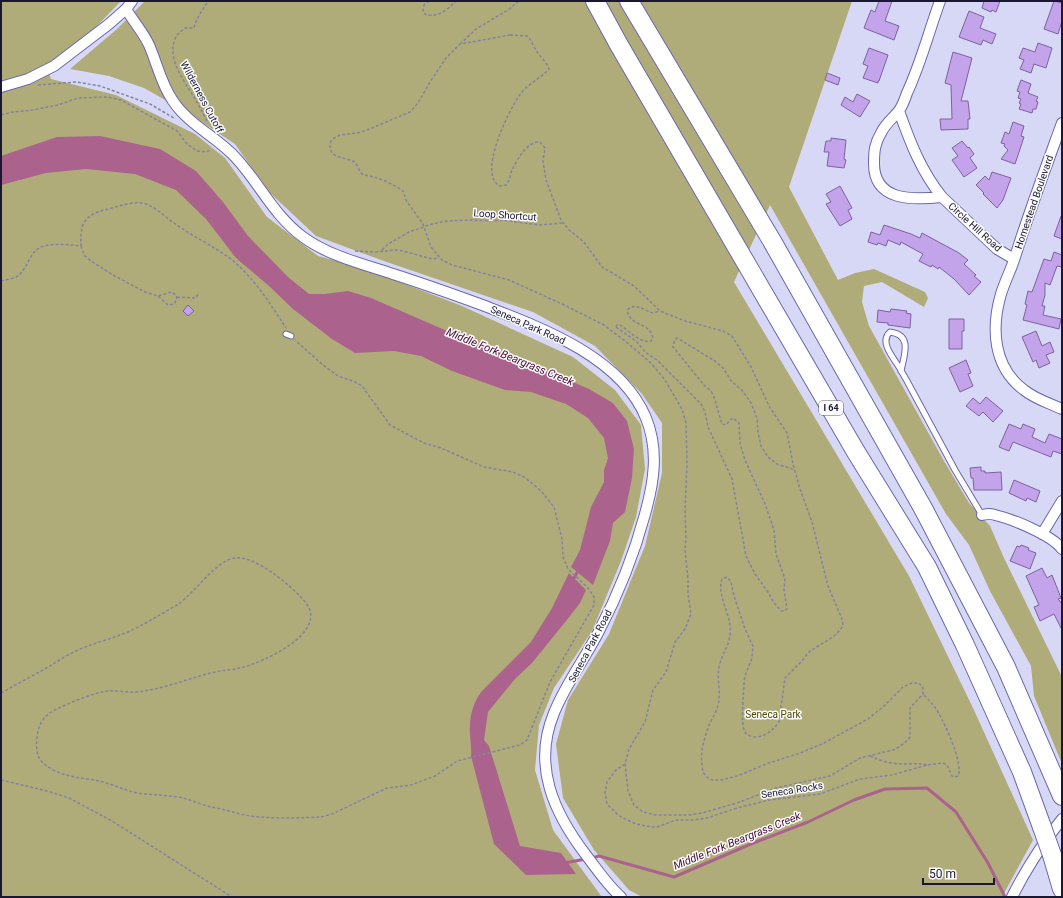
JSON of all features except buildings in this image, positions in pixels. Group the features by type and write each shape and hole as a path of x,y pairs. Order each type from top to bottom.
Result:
{"highway":[{"name":"I 64","path":"595,1 619,45 794,343 856,452 927,567 965,645 1022,772 1062,888"},
{"path":"629,1 772,241 924,510 1006,667 1062,796"}],"street":[{"path":"1,87 28,79 54,66 109,24 126,9 132,1"},
{"name":"Circle Hill Road","path":"940,1 908,91 899,111 890,119 881,132 874,147 874,169 878,183 884,190 892,195 919,199 942,197"},
{"name":"Seneca Park Road","path":"126,9 132,20 143,33 158,72 172,100 187,118 235,156 272,207 300,235 334,254 446,292 542,329 574,345 598,361 620,379 641,408 651,432 654,455 654,469 650,498 641,531 611,607 555,710 547,734 546,751 546,775 556,807 575,840 619,896"},
{"name":"Circle Hill Road","path":"899,111 908,138 930,182 942,197 997,249 1014,259"},
{"name":"Homestead Boulevard","path":"1014,259 1062,122"},
{"path":"1014,259 996,310 994,330 997,350 1005,368 1016,384 1032,396 1062,409"},
{"path":"1042,534 1062,501"},
{"path":"982,515 994,514 1031,528 1058,543 1062,549"},
{"path":"1014,893 1035,856 1062,820"}],"lane":[{"path":"901,371 906,346 903,337 896,333 890,332 886,336 885,343 955,470 982,515"}],"path":[{"name":"Wilderness Cutoff","path":"208,1 204,10 196,21 194,28 185,28 177,35 174,42 173,53 180,74 209,124"},
{"path":"429,1 424,5 423,10 426,15 430,16 438,15 445,11 456,1"},
{"path":"460,44 476,29 508,10 519,1"},
{"path":"37,85 77,82 100,86 150,104 176,119"},
{"path":"1,115 58,105 78,98 108,96 121,100 177,131 196,151 206,152 215,148 219,143"},
{"path":"1,693 72,652 128,632 151,620 185,599 226,561 235,558 243,558 268,569 304,601 310,609 310,619 306,629 296,641 283,650 258,662 239,668 216,671 168,686 136,692 104,691 59,708 44,717 40,722 37,737 37,751 39,758 56,772 67,776 102,782 138,793 179,797 205,805 225,808 247,816 306,818 321,817 332,814 387,788 411,785 435,776 457,760 520,745 528,740 550,682 594,605 594,597 588,588 568,569 563,557 562,539 554,508 541,491 524,477 513,472 484,467 424,442 390,425 362,386 338,376 322,365 289,335 256,283 231,260 173,223 152,207 140,203 120,206 96,212 86,218 82,225 81,246 84,254 91,261 145,292 158,296 168,305 176,302 177,297"},
{"name":"Loop Shortcut","path":"382,250 388,244 409,232 432,224 447,221 502,220 539,225 563,223"},
{"path":"1,281 16,277 23,270 35,251 43,246 57,244 81,246"},
{"path":"353,251 375,252 382,250 403,250 432,259 439,258"},
{"path":"158,296 171,292 177,297 196,298 198,294"},
{"path":"660,311 653,313 638,306 634,306 627,310 631,320 648,328 654,338 652,342 641,340 620,325 617,324 616,327 637,342 645,352 657,360 701,404 705,412 709,431 732,479 746,556 755,574 781,611 787,609 784,590 785,579 776,554 774,530 757,483 745,460 740,443 739,423 734,418 730,420 726,426 722,424 711,391 686,364 673,347 674,342 678,338 715,361 723,368 732,382 741,389 752,403 757,418 761,446 768,457 777,464 794,470"},
{"name":"Seneca Rocks","path":"625,764 616,770 607,782 605,793 607,804 623,818 636,824 651,827 676,820 707,818 733,809 769,800 820,794 860,779 892,775 943,763 947,765 952,776 958,776 960,773 958,760 943,722 936,709 923,694"},
{"path":"870,756 883,761 913,765 921,764 927,766"},
{"path":"1,780 47,790 69,798 112,821 232,897"}],"green space":[{"path":"1,1 121,1 94,29 46,65 51,79 116,95 195,134 225,158 267,217 318,256 363,268 462,306 573,357 615,390 641,425 645,469 636,517 621,561 592,631 554,688 539,725 535,770 553,830 602,897 1,897"},
{"name":"Seneca Park","path":"145,1 852,1 789,187 838,280 855,273 874,269 925,292 928,298 924,307 882,282 864,286 862,302 869,326 944,461 969,503 990,526 1062,677 1062,764 1034,696 1031,666 990,591 969,545 946,514 770,205 734,282 909,576 973,708 1033,840 1002,897 642,897 629,890 594,850 563,798 556,744 568,700 609,634 645,546 662,473 662,423 642,394 595,346 533,312 316,236 269,192 235,144 190,114 144,88 109,76 70,69 117,29"}],"water":[{"path":"100,136 160,149 196,171 223,202 248,236 288,277 309,294 325,294 348,291 371,298 484,347 531,364 589,389 613,403 627,421 634,449 632,478 625,512 613,523 610,541 593,585 571,567 580,550 591,507 604,482 604,470 608,458 604,438 588,418 566,404 531,392 505,390 452,371 421,356 394,351 355,353 332,339 293,309 236,258 206,219 176,190 135,174 86,169 46,173 1,185 1,156 57,137"},
{"path":"569,573 586,590 580,603 532,663 515,679 488,712 484,740 489,746 520,846 561,853 576,874 526,875 494,844 471,756 471,717 474,704 481,692 531,642 552,608"}],"waterway":[{"name":"Middle Fork Beargrass Creek","path":"573,580 579,569"},
{"name":"Middle Fork Beargrass Creek","path":"592,858 599,856 674,877 751,844 808,822 854,800 885,789 927,788 956,812 988,863 1005,897"},
{"name":"Middle Fork Beargrass Creek","path":"564,863 586,859"}]}
